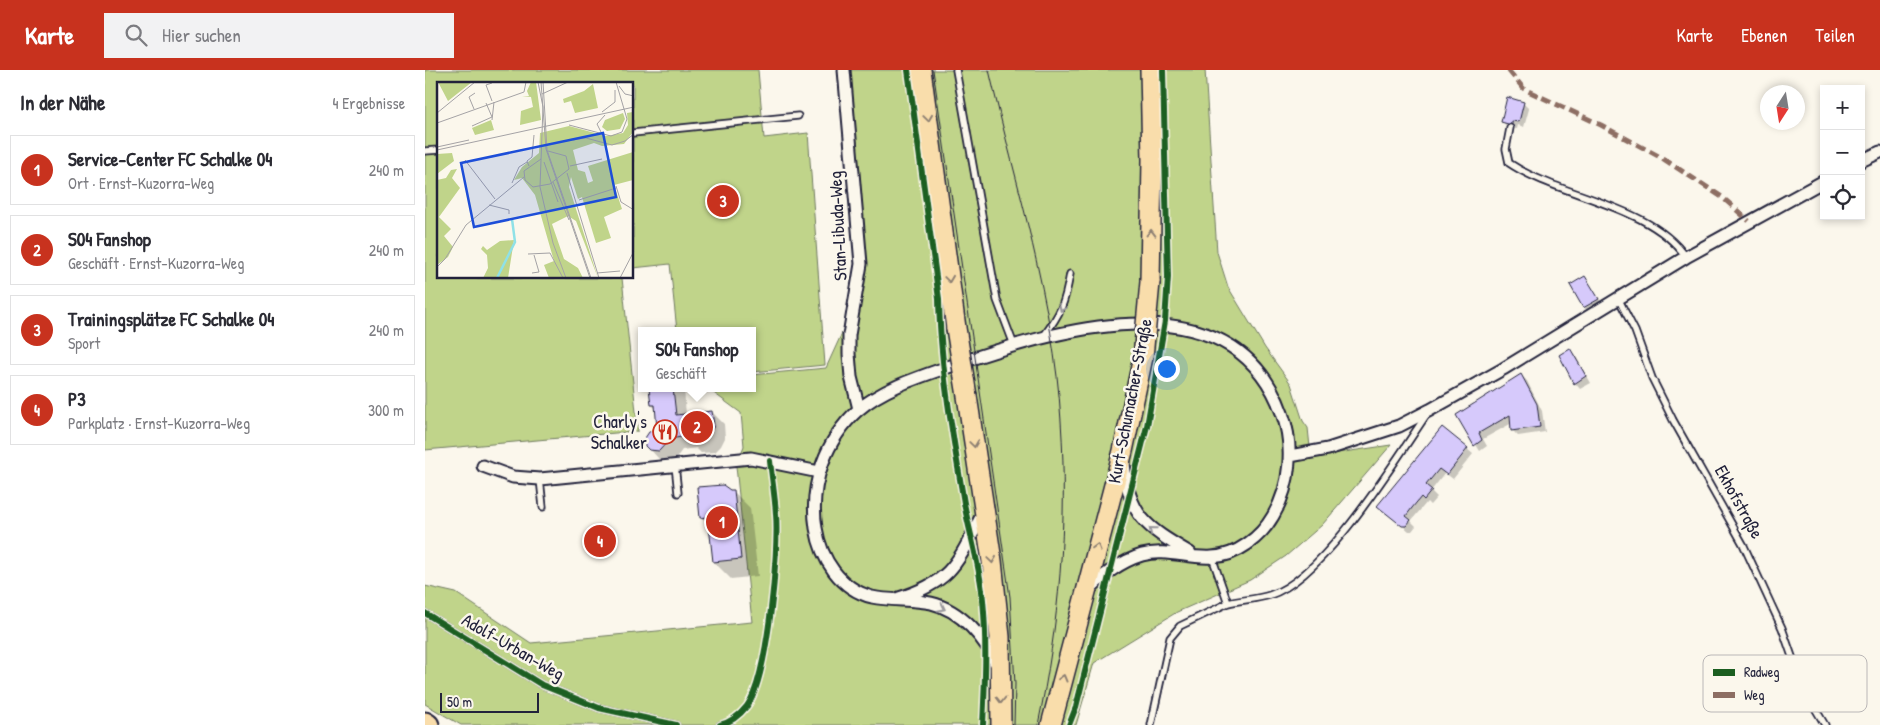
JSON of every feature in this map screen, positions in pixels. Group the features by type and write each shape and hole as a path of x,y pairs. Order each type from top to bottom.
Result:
{"main road":[{"path":"921,70 956,328 992,561 1001,675 1001,725"},
{"name":"Kurt-Schumacher-Straße","path":"1051,725 1123,451 1143,357 1151,282 1152,160 1150,70"}],"street":[{"name":"Stan-Libuda-Weg","path":"844,70 861,264 849,344 851,376 859,409"},
{"path":"1865,160 1880,152"},
{"path":"1290,456 1328,449 1399,426 1503,370 1686,257 1820,183"},
{"path":"1001,675 995,660 976,633 953,614 933,604 870,596 847,585 833,571 822,552 816,528 814,503 819,472 833,441 859,409 889,391 925,375 1043,337 1092,328 1151,323 1185,328 1219,338 1242,353 1260,373 1276,396 1285,421 1290,456 1285,489 1273,516 1256,538 1234,552 1212,557 1167,552 1141,555 1121,565 1096,582 1085,594"},
{"path":"1123,451 1125,472 1134,504 1144,523 1159,535 1193,555"},
{"path":"483,466 513,477 540,479 751,458 819,472"},
{"path":"895,600 937,583 954,567 984,512"}],"lane":[{"path":"956,70 997,300 1015,345"},
{"path":"634,133 798,116"},
{"path":"1510,128 1506,149 1509,163 1525,174 1631,216 1679,246 1686,257"},
{"path":"1043,337 1057,318 1066,301 1070,274"},
{"name":"Ekhofstraße","path":"1618,298 1635,331 1651,378 1743,544 1782,628 1791,655"},
{"path":"1151,725 1171,638 1180,626 1228,602 1271,595 1294,582 1317,562 1363,505 1430,410"},
{"path":"675,465 678,494"},
{"path":"540,479 543,507"},
{"path":"1212,557 1228,602"},
{"name":"Adolf-Urban-Weg","path":"425,613 542,685 599,708 676,725"},
{"name":"Ekhofstraße","path":"1817,712 1825,725"},
{"path":"720,725 731,722"}],"green space":[{"path":"425,70 758,70 764,138 808,133 825,365 756,372 756,327 677,327 670,264 634,268 634,82 437,82 437,279 622,279 638,431 425,450"},
{"path":"845,70 1205,70 1217,252 1228,287 1265,348 1291,384 1303,421 1308,428 1311,457 1391,445 1322,525 1286,556 1250,580 1177,612 1094,663 1076,725 461,725 425,704 425,586 456,593 531,643 752,622 736,466 744,446 741,413 712,392 756,392 756,375 826,368 852,311 863,265"}],"building":[{"path":"1507,97 1524,102 1519,122 1512,121 1512,124 1508,124 1501,122"},
{"path":"1585,276 1599,299 1583,308 1570,285"},
{"path":"1570,348 1586,376 1574,384 1559,355"},
{"path":"1521,374 1537,404 1540,427 1511,431 1510,415 1479,433 1482,440 1474,446 1456,415"},
{"path":"649,392 673,392 676,415 712,411 714,426 702,440 687,442 687,436 670,439 659,451 649,450 645,446 645,438 649,432 657,429 655,405 651,405"},
{"path":"1442,427 1468,448 1447,475 1439,469 1426,485 1432,490 1424,500 1421,497 1406,516 1411,520 1406,526 1402,526 1377,506"},
{"path":"723,485 730,490 734,490 741,559 713,562 709,526 707,517 700,518 697,487"}],"tram line":[{"path":"933,70 1010,597 1015,684 1014,725"},
{"path":"989,70 1033,244 1051,332 1061,421 1063,498 1060,574 1051,649 1038,725"}],"marked path":[{"path":"1508,70 1524,89 1601,125 1662,158 1722,197 1749,221"}],"cycle path":[{"path":"908,70 939,299 948,401 964,503 982,587 985,646 983,725"},
{"path":"1069,725 1076,707 1147,426 1165,321 1168,277 1163,70"},
{"path":"720,725 735,718 747,706 761,669 766,643 771,613 776,556 776,508 770,461"},
{"path":"425,613 542,685 599,708 676,725"}],"place":[{"name":"Trainingsplätze FC Schalke 04","path":"723,201"},
{"name":"S04 Fanshop","path":"697,427"},
{"name":"Charly's Schalker","path":"665,432"},
{"name":"Service-Center FC Schalke 04","path":"722,522"},
{"name":"P3","path":"600,541"}]}
